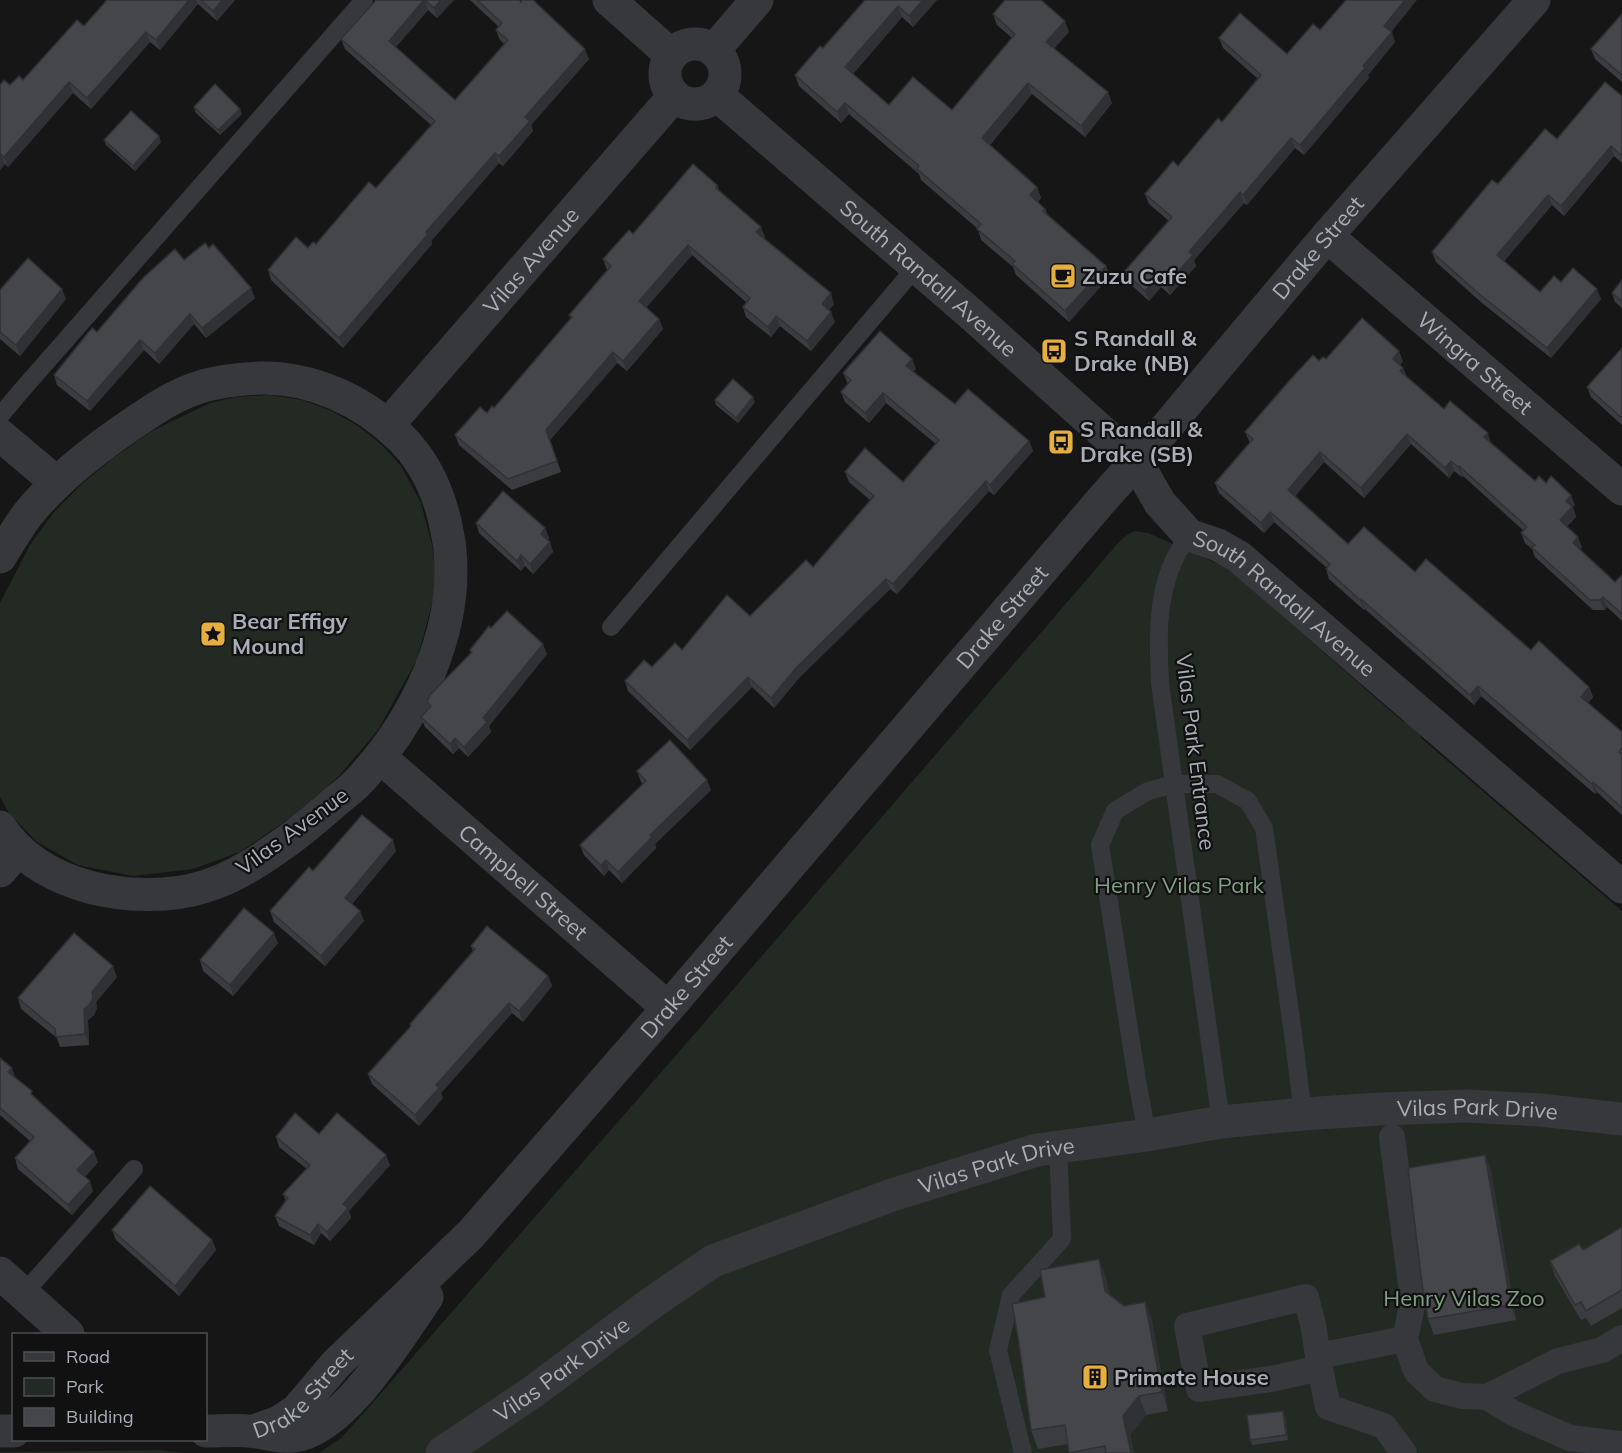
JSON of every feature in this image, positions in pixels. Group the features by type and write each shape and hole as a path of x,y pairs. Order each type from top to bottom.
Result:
{"street":[{"path":"609,0 671,55"},
{"path":"714,50 757,0"},
{"name":"Drake Street","path":"257,1442 279,1422 297,1410 336,1364 471,1234 668,1008 1092,511 1137,463 1327,236 1534,0"},
{"path":"687,44 706,45 714,50 721,57 725,67 725,77 717,95 700,104 681,101 674,96 668,89 664,72 671,55 678,48 687,44"},
{"name":"South Randall Avenue","path":"717,95 1137,463 1160,503 1188,535 1218,545 1239,556 1622,887"},
{"name":"Vilas Avenue","path":"388,425 674,96"},
{"name":"Wingra Street","path":"1327,236 1622,489"},
{"name":"Vilas Avenue","path":"0,557 28,514 57,483 112,437 159,406 198,387 222,382 269,378 295,381 356,402 388,425 409,445 424,468 441,504 450,551 450,594 444,626 433,664 416,702 380,757 359,782 300,831 234,875 202,888 166,894 106,891 72,882 6,850"},
{"path":"0,435 57,483"},
{"name":"Campbell Street","path":"380,757 668,1008"},
{"name":"Vilas Park Drive","path":"442,1453 534,1391 653,1302 713,1261 892,1196 1037,1150 1221,1122 1382,1109 1467,1106 1540,1110 1622,1119"},
{"path":"1392,1137 1413,1301 1405,1339 1416,1371 1435,1389 1462,1396 1487,1397 1558,1361 1602,1350 1622,1338"},
{"path":"12,1283 66,1333"},
{"path":"1404,1453 1384,1426 1328,1407 1319,1362 1306,1297 1187,1326 1199,1389 1271,1379 1319,1362 1405,1339"},
{"path":"1487,1397 1513,1413 1570,1438 1622,1444"},
{"path":"207,1431 257,1442"}],"lane":[{"path":"0,416 364,0"},
{"path":"611,627 916,267"},
{"name":"Vilas Park Entrance","path":"1188,535 1174,560 1160,610 1158,634 1160,683 1221,1122"},
{"path":"1147,1135 1100,845 1115,811 1148,791 1175,784 1217,784 1248,801 1264,828 1303,1114"},
{"path":"1023,1453 998,1350 1011,1295 1062,1239 1058,1147"},
{"path":"12,1283 134,1169"}],"green space":[{"path":"268,395 302,400 332,411 358,426 382,445 401,466 421,503 432,545 437,582 417,659 378,730 339,776 294,815 240,852 193,869 133,876 78,865 37,842 9,813 0,797 0,603 30,545 55,511 113,458 152,431 210,403 236,397"},
{"name":"Henry Vilas Park","path":"1135,531 1148,533 1232,572 1402,721 1414,726 1421,738 1622,911 1622,1453 319,1453 341,1438 362,1415 1119,542"},
{"path":"160,1450 184,1453 0,1453 0,1452"}],"building":[{"path":"107,0 189,0 156,40 146,32 87,98 69,82 4,157 0,155 0,85 4,80 10,85 19,76 23,80 77,20 84,26"},
{"path":"201,0 222,0 213,11"},
{"path":"376,0 424,0 389,41 455,100 508,40 496,30 502,23 477,0 519,0 521,2 522,0 533,0 585,49 525,117 530,121 499,156 495,153 426,232 428,234 339,338 268,270 296,237 308,248 313,242 316,244 369,182 376,188 435,121 341,39"},
{"path":"425,0 441,0 434,8"},
{"path":"865,0 923,0 909,16 898,6 845,67 889,105 913,77 952,110 1015,34 993,14 1005,0 1041,0 1065,21 1046,42 1108,92 1081,126 1028,83 982,138 1037,187 1030,195 1045,209 1043,211 1106,266 1065,311 1012,264 1015,261 977,229 981,224 917,169 919,166 845,103 837,112 795,75 820,46 823,48"},
{"path":"1346,0 1405,0 1384,26 1392,32 1300,145 1291,138 1243,195 1240,192 1189,252 1193,255 1166,285 1157,277 1145,291 1124,272 1172,217 1145,194 1173,161 1178,166 1218,118 1222,122 1261,75 1219,38 1240,13 1287,54 1313,24 1320,30"},
{"path":"1622,14 1622,75 1591,49"},
{"path":"1605,82 1622,96 1622,156 1611,146 1561,206 1548,195 1497,255 1540,292 1554,276 1561,282 1573,268 1597,289 1547,348 1478,293 1432,252 1492,180 1498,184 1545,129 1557,139"},
{"path":"215,84 240,109 218,130 194,107"},
{"path":"131,111 159,136 133,166 104,140"},
{"path":"693,164 717,185 716,188 761,227 756,232 831,293 822,304 831,312 807,341 776,316 768,327 743,307 750,298 688,245 639,301 659,319 623,361 613,352 546,430 557,461 508,479 455,435 480,407 487,413 492,406 494,408 572,317 569,315 611,266 603,259 629,230 633,234"},
{"path":"205,243 209,248 213,244 251,288 202,328 190,314 155,353 140,340 87,401 54,375 92,328 97,332 143,278 175,249 184,260"},
{"path":"28,258 62,289 16,345 0,332 0,290"},
{"path":"1622,280 1622,301 1612,293"},
{"path":"1362,318 1399,351 1393,359 1403,368 1400,371 1444,409 1450,401 1488,433 1484,437 1535,481 1539,476 1546,483 1551,476 1571,495 1566,501 1572,507 1560,520 1578,537 1573,543 1615,582 1622,575 1622,614 1603,597 1600,600 1590,600 1531,547 1535,545 1521,533 1527,527 1459,466 1451,461 1445,468 1407,434 1361,488 1320,452 1288,490 1348,544 1364,527 1415,572 1426,559 1531,650 1539,641 1589,687 1581,697 1622,732 1622,748 1619,752 1622,755 1622,808 1478,686 1470,695 1326,569 1330,564 1270,512 1261,523 1215,483 1253,439 1245,432 1289,381 1313,355 1319,361 1323,357 1326,359"},
{"path":"880,331 912,359 906,366 955,404 968,389 1029,441 990,485 986,481 893,584 886,579 796,668 771,698 748,677 687,740 625,681 644,660 652,667 675,643 682,650 727,595 750,616 806,560 813,567 874,496 845,472 865,448 903,482 939,440 883,393 865,413 841,392 851,380 843,373"},
{"path":"1622,348 1622,418 1587,387"},
{"path":"733,379 753,397 736,418 715,400"},
{"path":"503,491 545,528 541,534 550,542 530,564 521,555 517,561 476,523"},
{"path":"507,611 543,644 483,718 487,722 464,747 455,738 450,744 421,717 431,706 427,702 430,695 472,652 470,650 489,626 491,628"},
{"path":"670,740 707,780 650,835 652,837 618,872 606,860 601,866 580,845 646,781 637,771"},
{"path":"362,815 393,840 345,898 360,911 321,956 270,911 309,867 313,871"},
{"path":"244,908 274,933 230,985 200,960"},
{"path":"487,926 548,976 519,1011 509,1003 436,1085 439,1088 415,1115 368,1074 475,949 471,946"},
{"path":"74,933 113,966 92,992 93,998 84,1009 85,1034 56,1037 55,1029 18,998"},
{"path":"0,1058 12,1068 8,1072 32,1091 31,1094 94,1152 77,1170 90,1181 68,1205 15,1158 34,1137 0,1108"},
{"path":"295,1113 319,1134 337,1113 386,1155 343,1204 348,1208 327,1232 318,1224 310,1235 275,1216 288,1198 283,1194 310,1165 276,1137"},
{"path":"1485,1155 1511,1305 1428,1319 1408,1168"},
{"path":"150,1186 212,1240 175,1286 112,1230"},
{"path":"1622,1227 1622,1290 1586,1311 1581,1302 1575,1305 1550,1261 1579,1244 1583,1250"},
{"name":"Primate House","path":"1099,1259 1105,1291 1124,1306 1145,1302 1162,1392 1139,1396 1123,1416 1131,1453 1106,1453 1105,1446 1069,1453 1065,1425 1031,1430 1012,1304 1045,1297 1040,1270"},
{"path":"1283,1411 1286,1435 1250,1440 1247,1415"}],"place":[{"name":"Zuzu Cafe","path":"1063,276"},
{"name":"S Randall & Drake (NB)","path":"1054,351"},
{"name":"S Randall & Drake (SB)","path":"1061,442"},
{"name":"Bear Effigy Mound","path":"213,634"},
{"name":"Primate House","path":"1095,1377"}],"park label":[{"name":"Henry Vilas Zoo","path":"1464,1298"}]}
